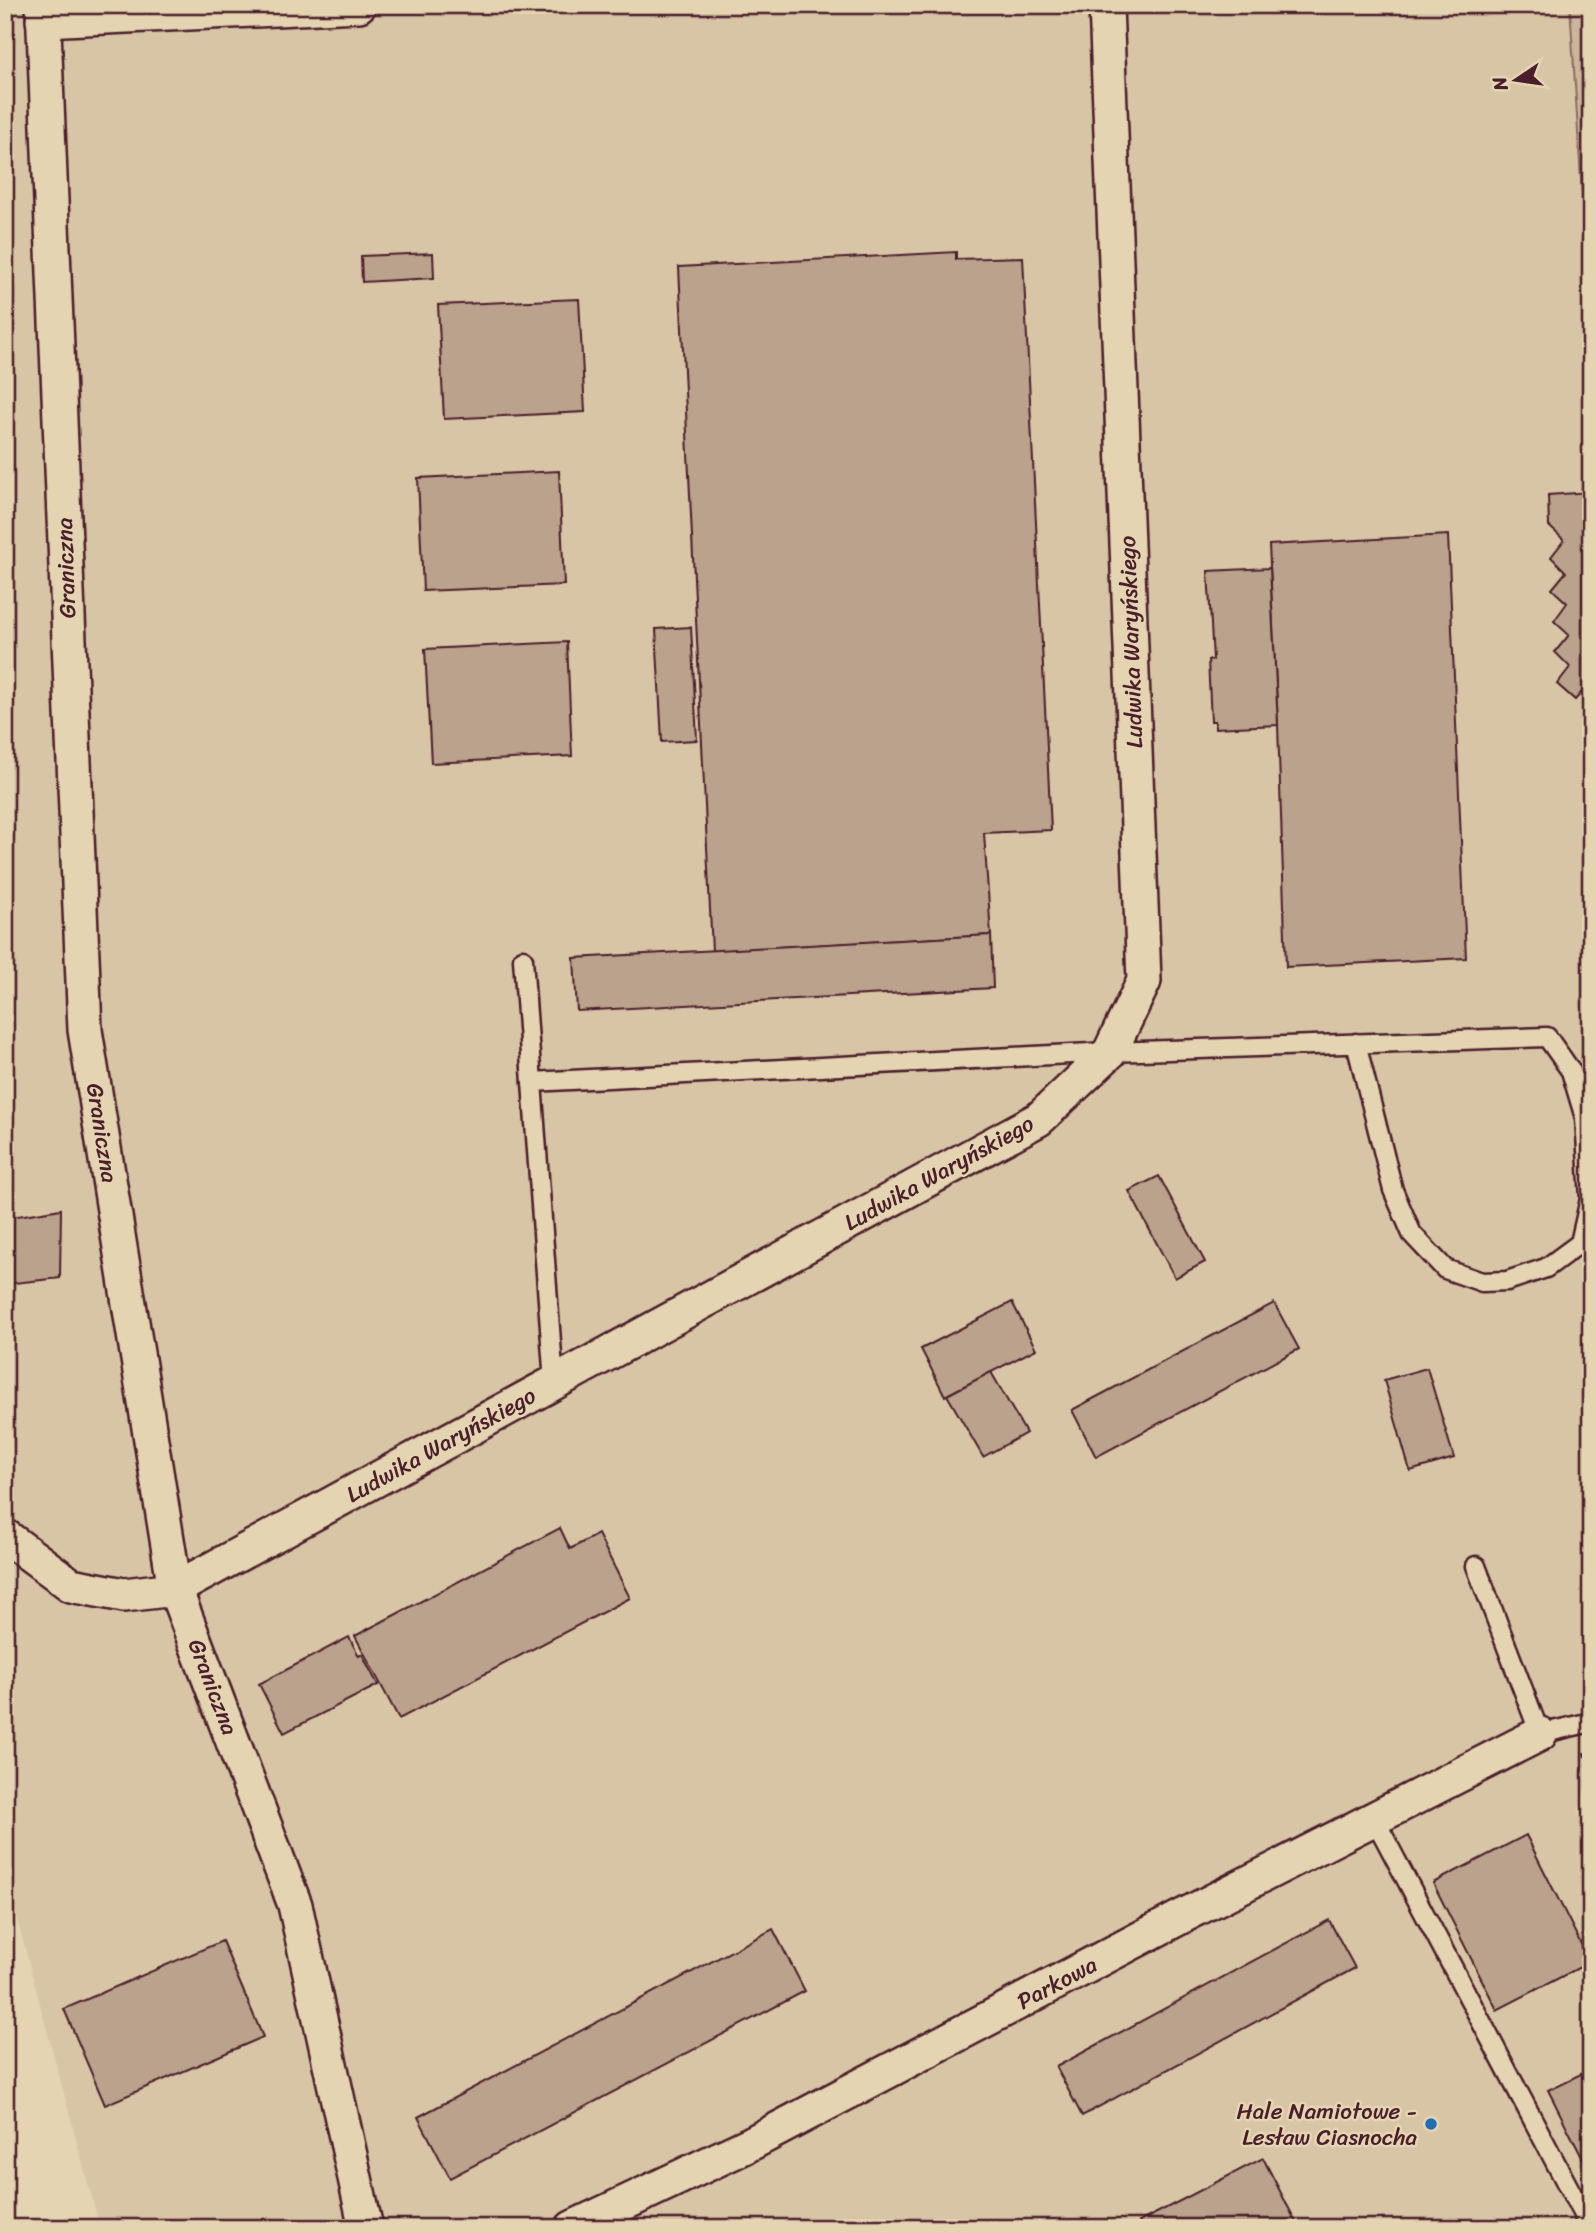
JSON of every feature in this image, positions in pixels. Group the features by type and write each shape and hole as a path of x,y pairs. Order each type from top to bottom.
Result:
{"street":[{"path":"43,12 359,5"},
{"name":"Ludwika Waryńskiego","path":"5,1536 71,1585 124,1595 176,1589 1039,1119 1110,1052 1144,981 1105,5"},
{"name":"Graniczna","path":"43,12 85,1030 176,1589 295,1905 366,2228"},
{"name":"Parkowa","path":"572,2228 748,2145 1540,1734"}],"lane":[{"path":"523,960 554,1383"},
{"path":"532,1082 1110,1052 1356,1043 1548,1037 1571,1071 1586,1118 1590,1199 1580,1243 1546,1268 1507,1281 1482,1282 1445,1269 1412,1234 1394,1190 1356,1043"},
{"path":"1476,1566 1540,1734 1591,1722"},
{"path":"1375,1820 1590,2228"}],"shaded area":[{"path":"5,5 1570,5 1591,338 1591,1767 1578,1813 1591,1841 1591,2228 179,2228 162,2218 129,2228 100,2228 5,1874"},
{"path":"1570,5 1591,5 1591,338"}],"building":[{"path":"956,252 956,259 1023,257 1051,830 984,833 991,935 712,951 679,267"},
{"path":"433,253 434,278 362,282 361,256"},
{"path":"579,299 585,412 444,419 438,305"},
{"path":"559,471 564,585 423,591 418,478"},
{"path":"1591,492 1591,682 1575,700 1557,684 1570,667 1555,652 1569,635 1554,621 1567,603 1552,589 1566,572 1551,557 1564,540 1549,526 1548,495"},
{"path":"1448,535 1466,958 1286,967 1269,545"},
{"path":"1270,568 1278,725 1215,728 1215,721 1211,721 1208,660 1213,660 1208,571"},
{"path":"691,627 697,740 662,742 656,629"},
{"path":"567,642 572,756 431,763 425,649"},
{"path":"991,935 993,988 577,1011 574,958"},
{"path":"1159,1176 1205,1262 1175,1278 1129,1191"},
{"path":"61,1209 60,1278 5,1284 5,1218"},
{"path":"1012,1302 1036,1349 945,1396 921,1349"},
{"path":"1274,1303 1299,1349 1096,1457 1072,1410"},
{"path":"1427,1368 1454,1458 1410,1471 1384,1380"},
{"path":"991,1372 1026,1433 983,1457 947,1395"},
{"path":"560,1528 570,1549 598,1534 630,1598 399,1719 355,1636"},
{"path":"349,1637 359,1656 362,1654 378,1685 284,1733 259,1684"},
{"path":"1526,1835 1590,1962 1497,2010 1433,1883"},
{"path":"1329,1920 1355,1968 1082,2116 1056,2067"},
{"path":"773,1929 805,1991 450,2178 418,2117"},
{"path":"222,1941 263,2037 105,2105 64,2009"},
{"path":"1591,2069 1591,2175 1548,2090"},
{"path":"1263,2158 1299,2228 1142,2228 1139,2222"}],"place":[{"name":"Hale Namiotowe - Lesław Ciasnocha","path":"1431,2124"}]}
